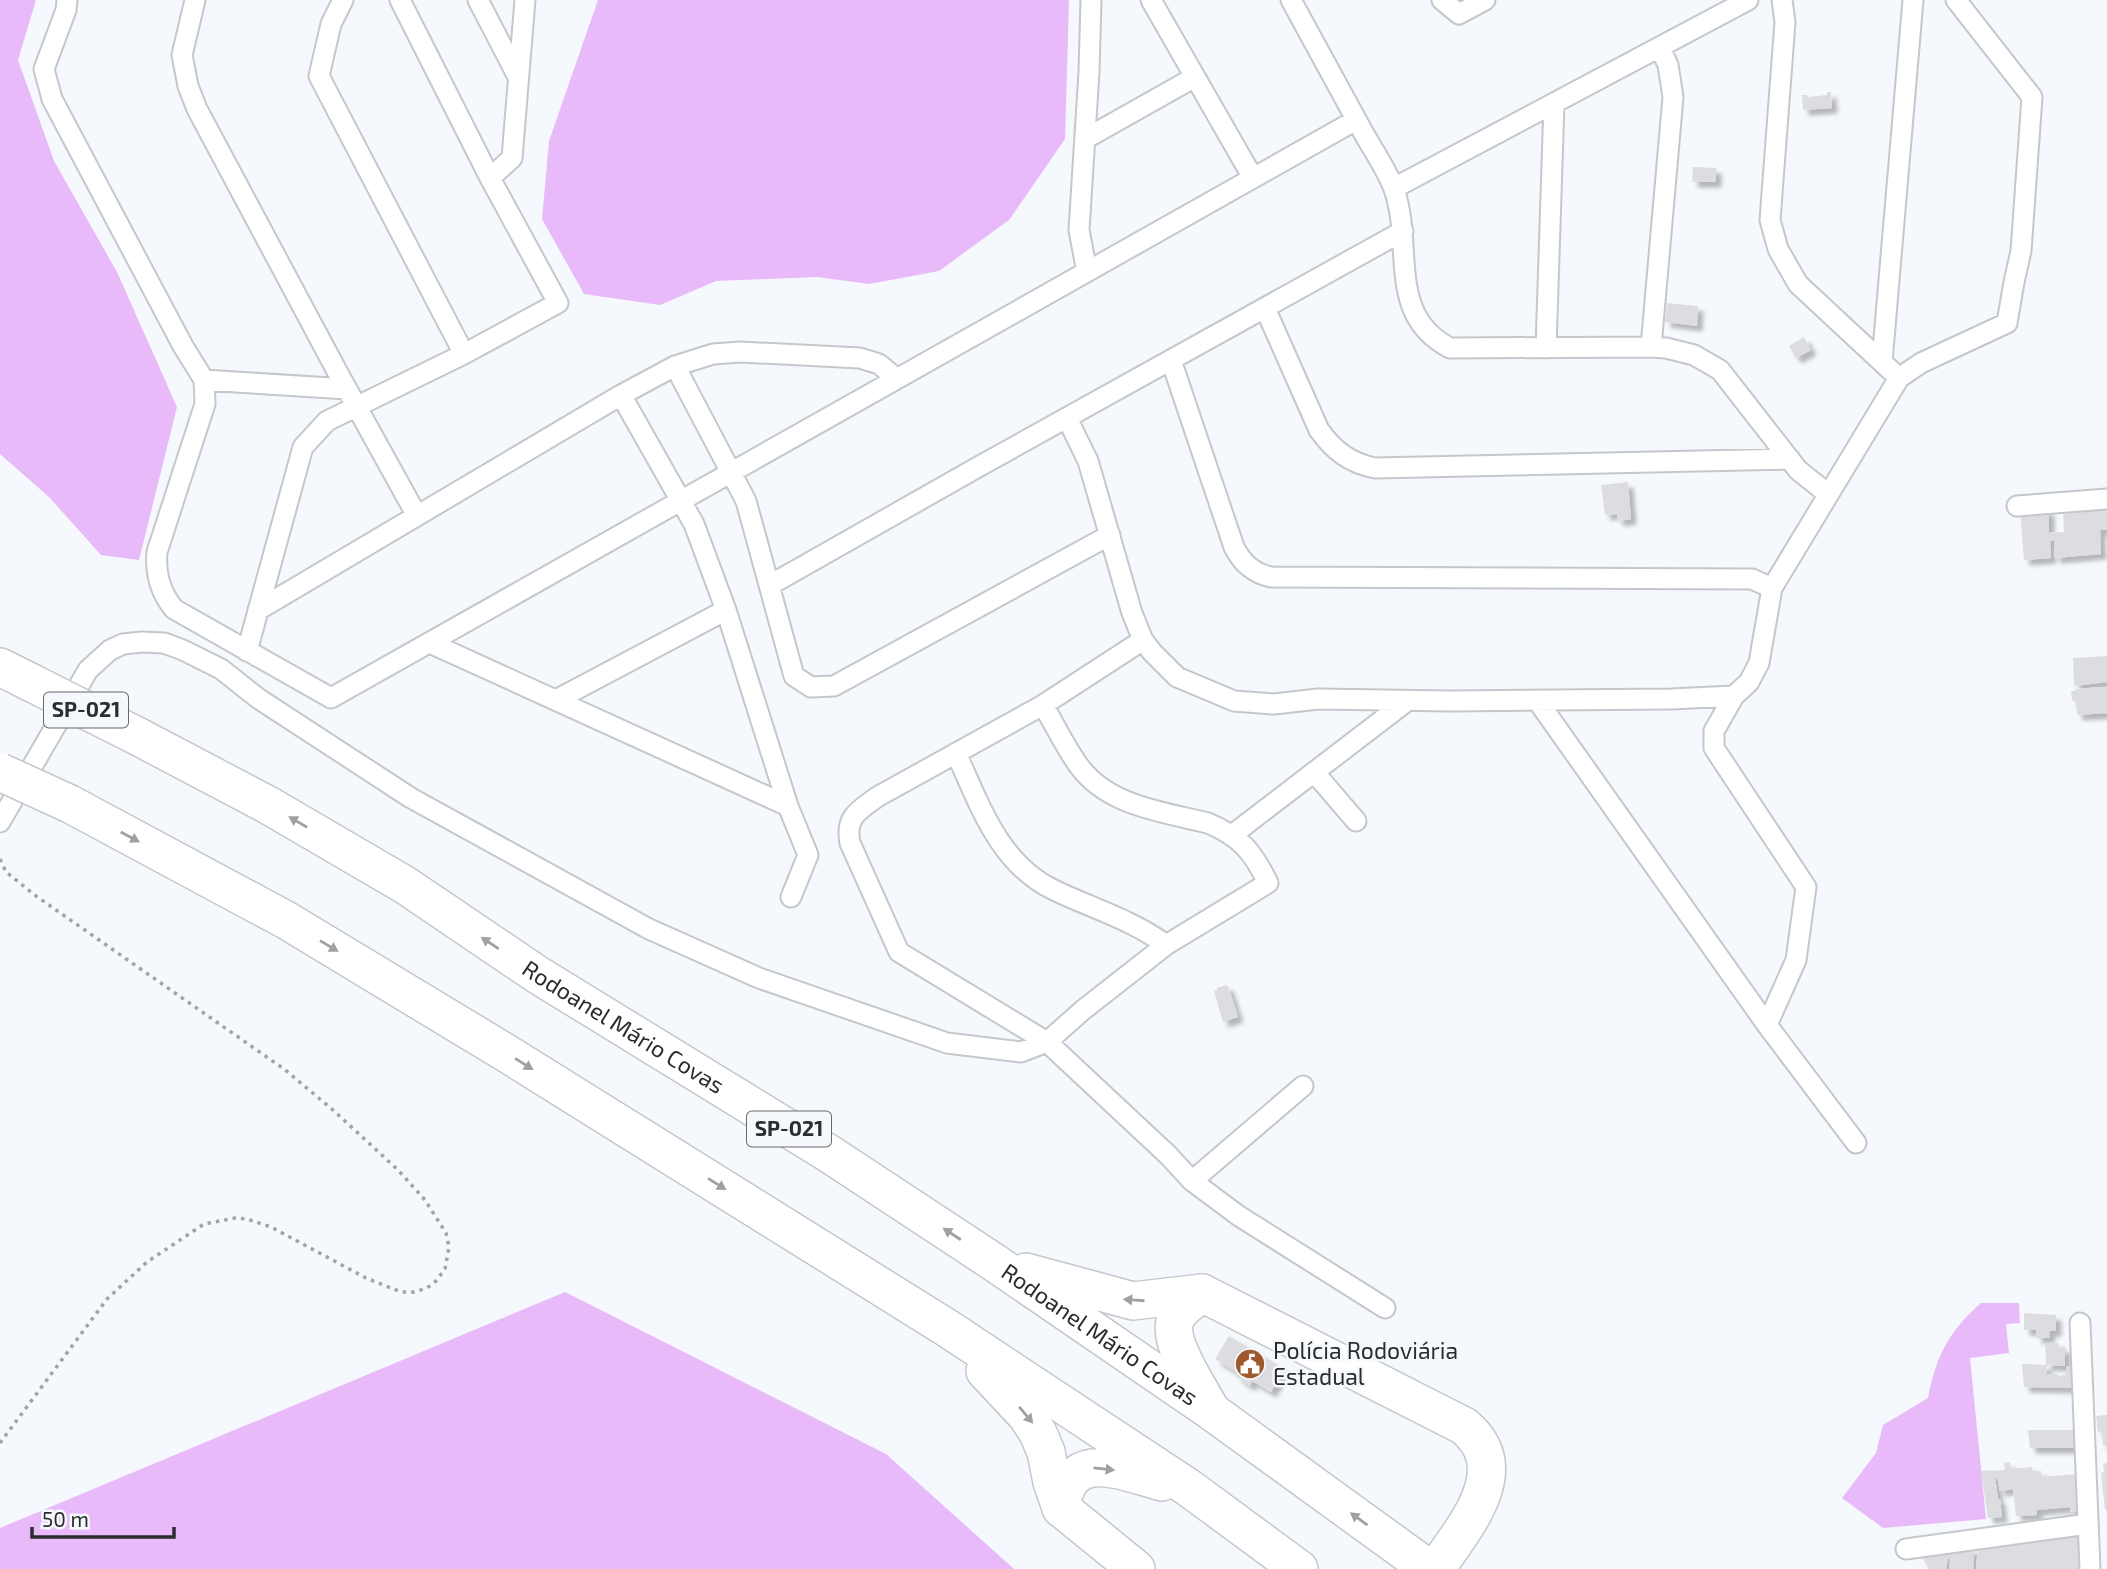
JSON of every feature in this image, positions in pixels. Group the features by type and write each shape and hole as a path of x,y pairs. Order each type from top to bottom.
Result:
{"highway":[{"name":"Rodoanel Mário Covas","path":"0,667 268,805 405,884 538,975 828,1153 995,1263 1211,1411 1427,1566"},
{"path":"0,772 70,804 286,920 510,1056 947,1328 1189,1488 1299,1569"},
{"path":"995,1263 1133,1301 1202,1293 1464,1426 1479,1442 1488,1471 1486,1482 1478,1506 1427,1566"},
{"path":"1202,1293 1178,1314 1174,1331 1178,1349 1211,1411"},
{"path":"947,1328 1033,1424 1046,1452 1060,1508 1136,1569"},
{"path":"1060,1508 1070,1479 1091,1467 1113,1469 1189,1488"}],"street":[{"path":"67,0 66,10 44,69 52,99 183,346 204,380 205,404 157,552 157,575 164,594 174,609 331,698 1356,120"},
{"path":"195,0 181,55 197,109 417,516"},
{"path":"343,0 331,24 318,76 464,354"},
{"path":"247,651 303,447 351,398 464,354 558,303 490,178 400,0"},
{"path":"478,0 519,79"},
{"path":"490,178 512,158 525,0"},
{"path":"1087,272 1079,230 1089,72 1090,0"},
{"path":"1151,0 1253,178"},
{"path":"1291,0 1394,188 1403,231 1408,296 1416,318 1431,337 1450,348 1651,347 1686,353 1707,361 1720,370 1798,470 1828,494"},
{"path":"1441,0 1459,14 1485,0"},
{"path":"1394,188 1748,0"},
{"path":"1782,0 1785,22 1770,219 1773,234 1784,262 1798,285 1899,378"},
{"path":"1882,362 1913,0"},
{"path":"1767,1025 1796,960 1806,887 1714,748 1714,731 1734,696 1749,682 1759,663 1772,588 1899,378 1921,363 2007,323 2021,251 2032,97 1956,0"},
{"path":"1651,347 1673,97 1668,65 1660,48"},
{"path":"1085,139 1195,77"},
{"path":"1546,348 1554,104"},
{"path":"770,585 1403,231"},
{"path":"1265,308 1319,430 1338,452 1362,465 1375,468 1790,459"},
{"path":"258,610 621,395 675,366 694,359 726,353 860,358 878,364 897,379"},
{"path":"1171,360 1234,547 1243,562 1264,575 1752,579 1772,588"},
{"path":"675,366 746,501 794,676 811,687 834,686 1110,535"},
{"path":"204,380 351,398"},
{"path":"621,395 694,524 726,611 788,806 808,855 791,897"},
{"path":"1067,418 1088,461 1132,613 1143,640 1164,666 1177,677 1234,701 1274,704 1318,699 1407,701 1734,696"},
{"path":"2017,506 2107,499"},
{"path":"556,700 726,611"},
{"path":"1143,640 1043,705 877,797 853,815 849,828 850,843 899,952 1047,1042 1168,1154 1192,1181 1239,1216 1385,1308"},
{"path":"0,822 88,670 110,650 123,644 164,643 221,669 259,699 411,798 649,929 759,978 947,1043 1021,1052 1047,1042 1166,944 1268,883 1250,850 1232,835 1208,823 1119,799 1104,791 1080,768 1043,705"},
{"path":"430,643 788,806"},
{"path":"1537,700 1767,1025 1856,1143"},
{"path":"1232,835 1407,701"},
{"path":"956,753 994,835 1025,871 1053,890 1152,934 1166,944"},
{"path":"1314,772 1356,821"},
{"path":"1192,1181 1303,1086"},
{"path":"2080,1322 2090,1569"},
{"path":"1906,1549 2088,1524"}],"path":[{"path":"0,859 6,872 36,896 284,1069 333,1110 398,1170 425,1200 446,1233 449,1247 445,1269 436,1281 427,1288 401,1292 366,1278 287,1235 247,1219 222,1219 204,1224 147,1262 107,1298 0,1443"}],"shaded area":[{"path":"0,0 36,0 18,60 54,161 117,272 177,407 139,560 101,555 49,497 0,454"},
{"path":"598,0 1069,0 1065,139 1009,220 939,271 869,284 817,277 716,281 660,305 584,294 542,219 549,141"},
{"path":"565,1292 886,1454 1014,1569 0,1569 0,1528"},
{"path":"1981,1303 2019,1303 2020,1323 2006,1324 2009,1353 1970,1358 1986,1519 1883,1528 1842,1498 1876,1453 1883,1425 1928,1398 1935,1369 1952,1334"}],"building":[{"path":"1827,92 1831,92 1832,108 1803,110 1802,95 1827,95"},
{"path":"1693,167 1716,168 1716,182 1692,182"},
{"path":"1667,303 1698,306 1697,326 1665,322"},
{"path":"1804,337 1811,350 1796,358 1789,346"},
{"path":"1628,482 1631,519 1618,521 1617,514 1605,515 1601,485"},
{"path":"2107,506 2107,530 2100,530 2101,554 2055,558 2054,541 2050,541 2051,558 2024,560 2020,510 2049,509 2049,533 2064,532 2063,508"},
{"path":"2107,656 2107,682 2074,686 2073,658"},
{"path":"2107,688 2107,713 2077,715 2076,701 2072,701 2071,691"},
{"path":"1226,985 1238,1017 1223,1022 1214,991"},
{"path":"2024,1313 2056,1315 2056,1331 2050,1331 2049,1338 2036,1338 2036,1330 2024,1330"},
{"name":"Polícia Rodoviária Estadual","path":"1229,1336 1285,1369 1271,1392 1252,1381 1250,1386 1236,1376 1238,1373 1215,1359"},
{"path":"2045,1343 2059,1343 2059,1348 2065,1347 2065,1366 2046,1365"},
{"path":"2022,1364 2047,1365 2046,1374 2058,1376 2066,1375 2066,1366 2074,1366 2074,1388 2024,1387"},
{"path":"2107,1415 2107,1446 2103,1446 2102,1431 2098,1432 2096,1416"},
{"path":"2028,1430 2078,1430 2079,1448 2030,1448"},
{"path":"2010,1462 2011,1469 2032,1467 2033,1471 2041,1471 2041,1477 2078,1474 2085,1511 2070,1512 2070,1507 2037,1510 2037,1515 2016,1516 2013,1489 2000,1491 1997,1476 1995,1477 2002,1517 1988,1518 1981,1471 2005,1470 2004,1463"},
{"path":"2107,1463 2105,1510 2101,1473 2104,1472 2103,1464"},
{"path":"2085,1532 2082,1569 1976,1569 1978,1548"},
{"path":"1942,1545 1974,1549 1973,1569 1949,1569 1948,1559 1946,1569 1929,1569 1922,1557"}],"place":[{"name":"Polícia Rodoviária Estadual","path":"1250,1364"}]}
